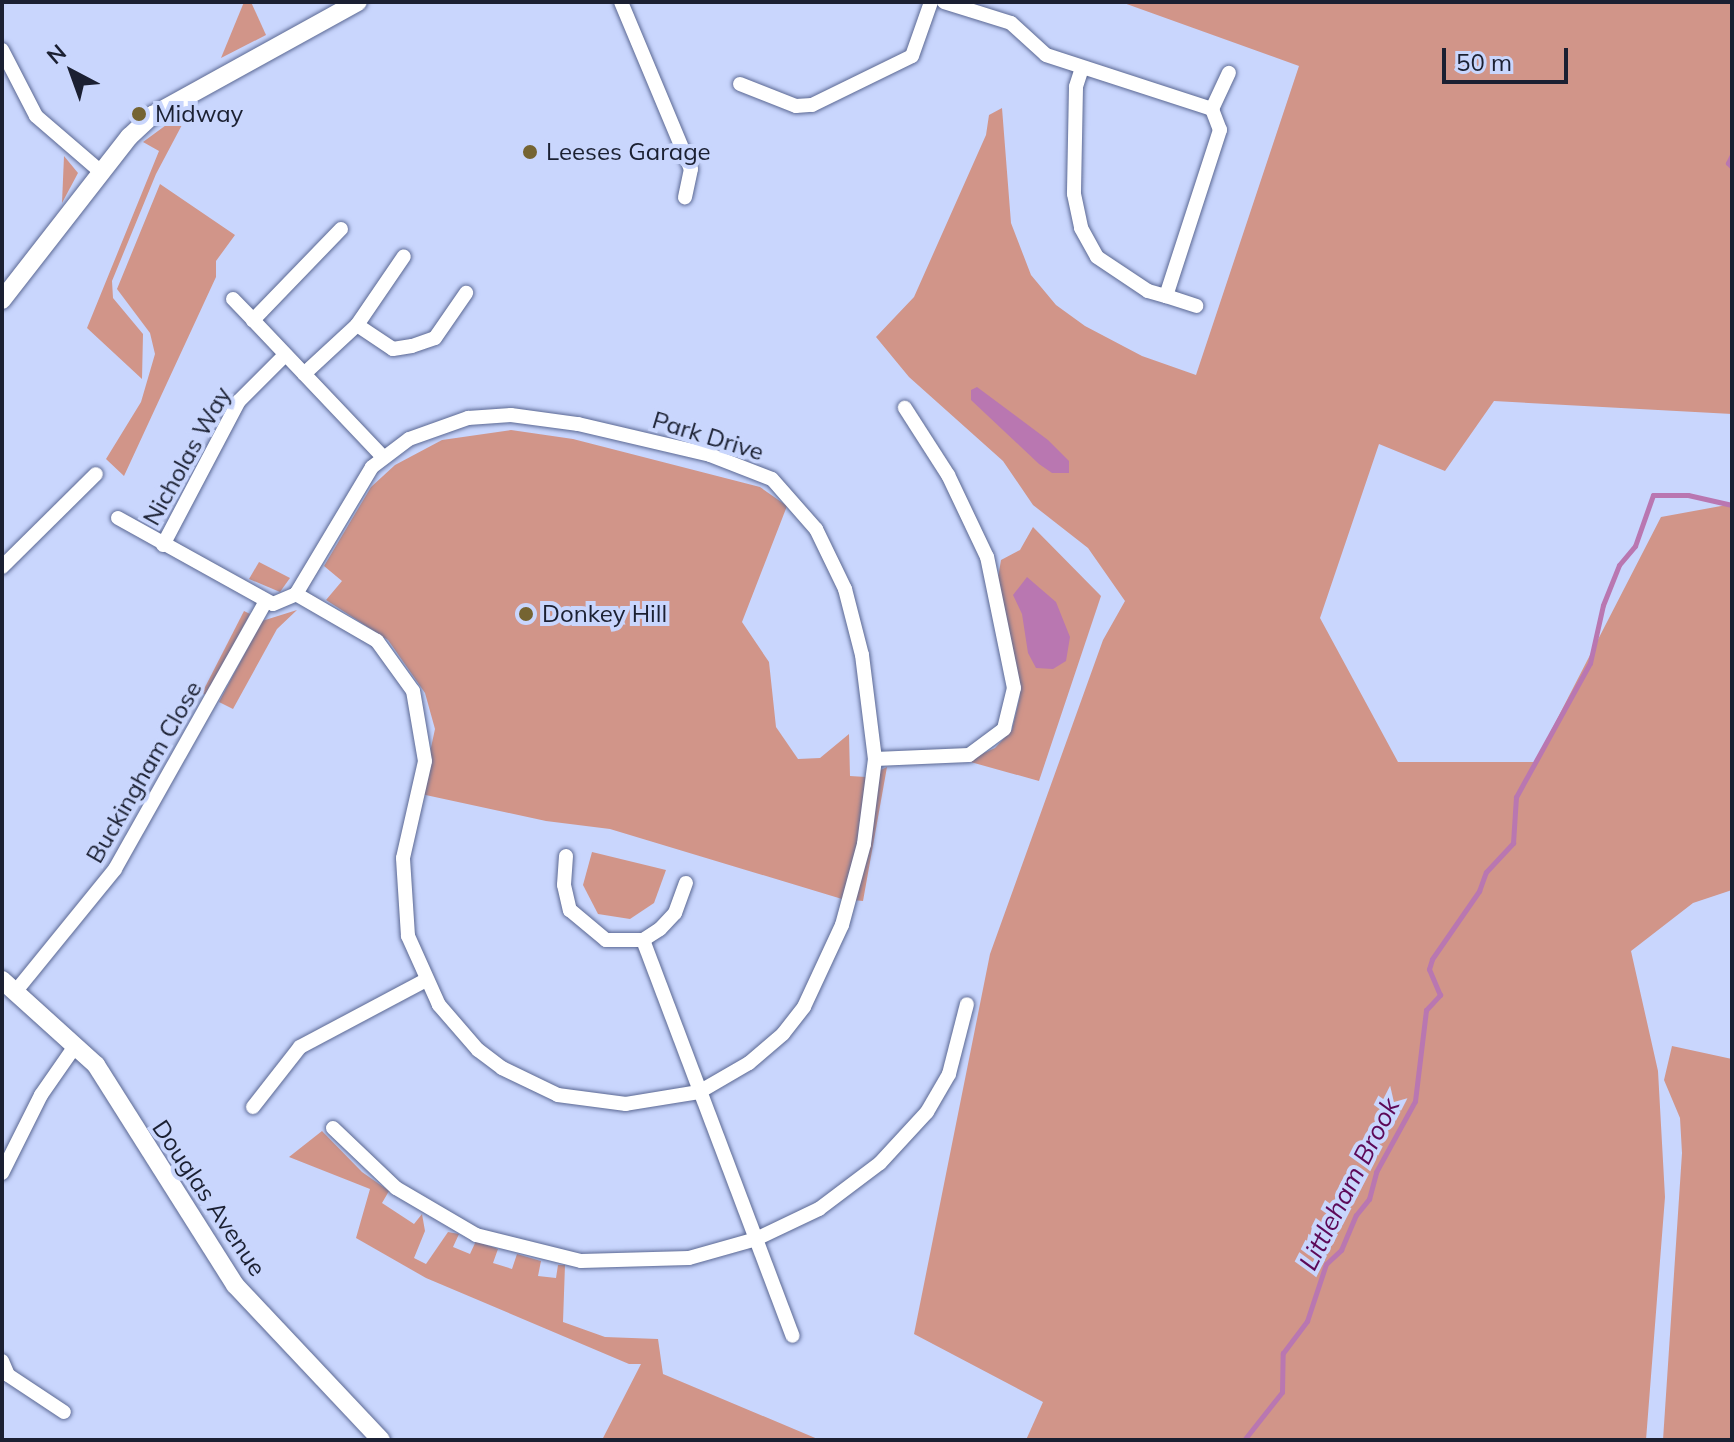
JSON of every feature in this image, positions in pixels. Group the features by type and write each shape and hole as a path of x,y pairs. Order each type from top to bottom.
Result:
{"street":[{"path":"2,300 101,172 153,115 358,2"},
{"path":"621,2 691,169 685,197"},
{"path":"740,84 796,106 812,105 912,56 931,2"},
{"path":"944,2 1011,23 1040,53 1212,109"},
{"path":"2,50 6,76 36,116 101,172"},
{"path":"1082,68 1076,87 1074,194 1081,228 1097,257 1113,271 1166,296 1196,306"},
{"path":"1166,296 1220,130 1212,109 1229,73"},
{"path":"253,320 341,229"},
{"path":"304,374 357,325 404,256"},
{"path":"357,325 393,349 412,346 435,338 466,293"},
{"path":"233,299 383,457"},
{"name":"Nicholas Way","path":"163,545 239,401 284,356"},
{"path":"875,759 969,755 994,741 1004,729 1014,688 987,557 948,475 905,408"},
{"name":"Park Drive","path":"296,594 359,482 383,457 446,424 511,415 578,424 710,455 772,479 816,529 845,589 862,655 875,759 864,844 831,956 783,1034 749,1063 699,1092"},
{"path":"2,567 96,474"},
{"path":"118,518 265,603 282,603 296,594 377,641 413,691 425,743 414,799 402,895 408,936 424,981 478,1050 502,1068 558,1095 626,1104 699,1092"},
{"name":"Buckingham Close","path":"9,986 115,869 265,603"},
{"path":"566,856 564,885 578,920 606,940 643,940 668,922 686,883"},
{"path":"643,940 793,1336"},
{"path":"253,1107 300,1047 424,981"},
{"name":"Douglas Avenue","path":"9,986 75,1046 112,1089 235,1285 381,1440"},
{"path":"333,1128 396,1188 440,1218 511,1248 569,1259 631,1263 689,1258 756,1239 819,1209 907,1136 949,1074 967,1004"},
{"path":"2,1173 41,1095 75,1046"},
{"path":"2,1349 8,1375 64,1412"}],"shaded area":[{"path":"244,2 251,2 266,35 221,58"},
{"path":"1121,2 1732,2 1732,414 1494,401 1445,471 1379,444 1320,618 1398,762 1535,762 1661,517 1732,504 1732,890 1693,903 1631,951 1658,1071 1665,1197 1646,1440 1026,1440 1043,1402 914,1334 990,954 1103,640 1125,601 1088,548 1033,505 1003,461 909,377 876,337 914,297 986,135 989,115 1002,108 1011,223 1031,275 1056,305 1085,326 1142,356 1196,375 1299,66"},
{"path":"192,106 156,174 112,281 113,298 143,334 142,379 87,328 159,151 143,142"},
{"path":"64,156 78,173 62,203"},
{"path":"160,184 235,235 216,261 216,277 124,476 106,459 141,402 155,354 150,333 117,289"},
{"path":"977,387 1048,440 1069,461 1069,473 1052,473 1039,464 971,400 971,390"},
{"path":"511,430 573,439 760,487 787,506 742,622 769,662 776,727 798,759 820,758 849,734 850,776 866,777 887,767 863,901 842,899 610,829 546,821 421,794 435,729 425,693 388,640 326,600 342,581 324,566 371,487 395,465 442,440"},
{"path":"1033,527 1101,596 1039,781 967,761 995,748 1012,730 1020,696 998,578 1001,560 1020,550"},
{"path":"259,562 290,578 280,592 249,579"},
{"path":"1027,577 1056,602 1070,637 1066,661 1053,669 1036,668 1028,653 1022,614 1013,595"},
{"path":"297,610 277,629 233,709 219,702 262,621"},
{"path":"244,611 250,614 206,695 202,693"},
{"path":"592,852 666,870 654,903 630,919 598,914 583,885"},
{"path":"1672,1046 1732,1059 1732,1440 1663,1440 1682,1153 1680,1118 1664,1080"},
{"path":"322,1131 362,1172 389,1191 382,1203 414,1224 422,1214 425,1231 414,1258 426,1264 448,1232 459,1234 453,1247 470,1254 476,1241 498,1249 493,1263 512,1269 517,1254 541,1261 538,1276 556,1278 558,1265 565,1265 563,1322 605,1337 658,1339 663,1374 820,1440 602,1440 641,1364 629,1364 426,1278 356,1238 370,1189 289,1157"}],"waterway":[{"name":"Littleham Brook","path":"1732,155 1728,163 1732,167"},
{"name":"Littleham Brook","path":"1244,1440 1282,1392 1283,1353 1307,1321 1326,1264 1341,1250 1356,1215 1369,1199 1376,1172 1415,1101 1426,1010 1440,995 1429,969 1432,959 1479,891 1486,872 1513,843 1516,797 1590,663 1603,605 1619,565 1635,546 1653,495 1688,495 1732,505"}],"place":[{"name":"Midway","path":"139,114"},
{"name":"Leeses Garage","path":"530,152"},
{"name":"Donkey Hill","path":"526,614"}]}
